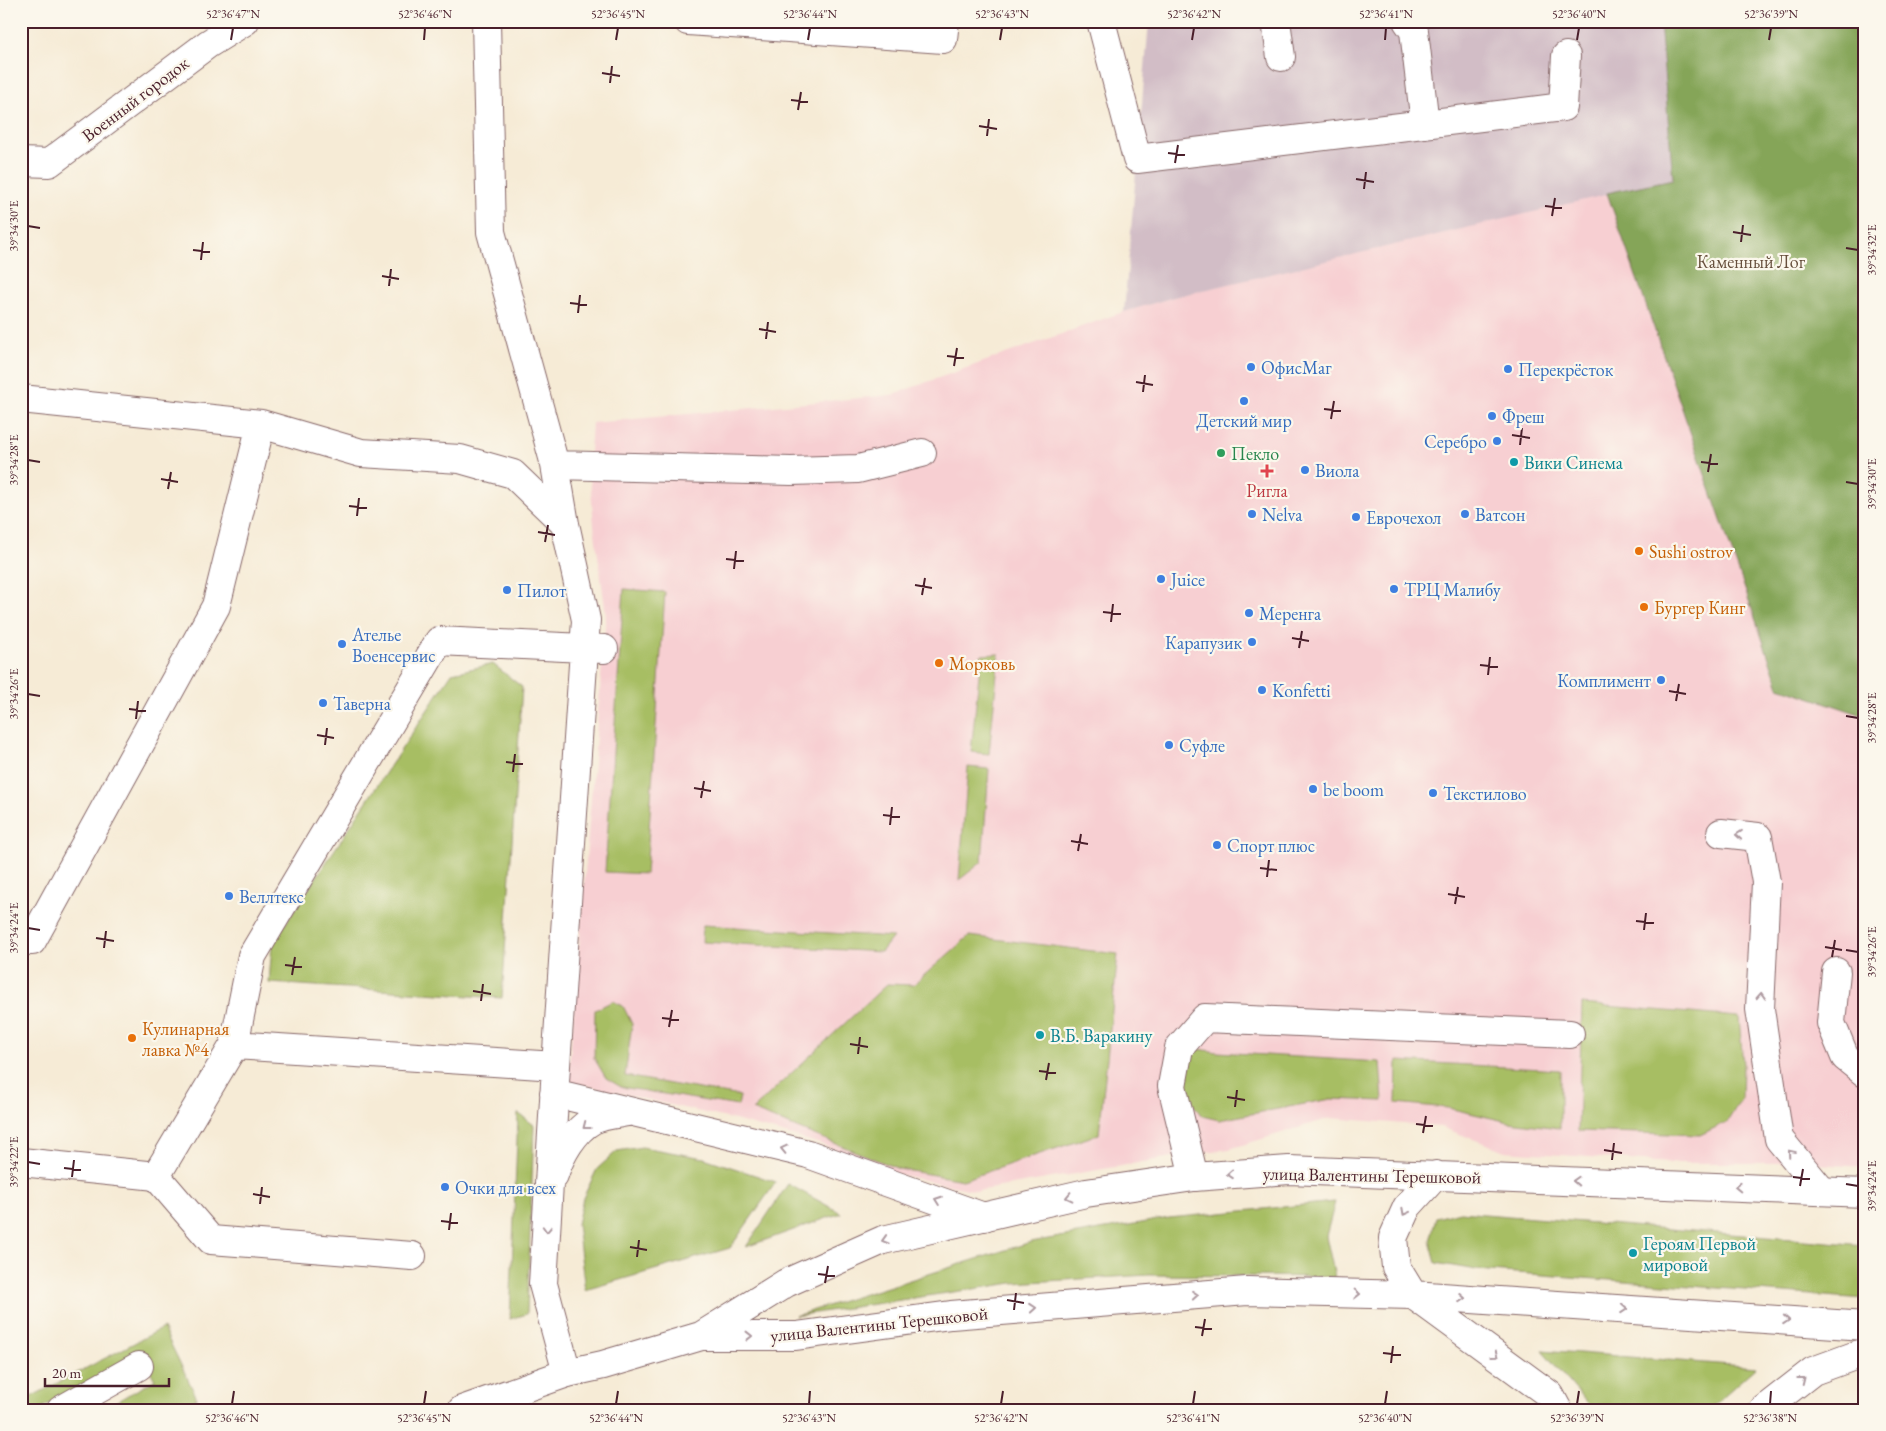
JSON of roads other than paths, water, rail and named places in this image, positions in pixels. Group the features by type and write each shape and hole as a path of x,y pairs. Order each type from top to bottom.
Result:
{"main road":[{"name":"Военный городок","path":"21,162 49,163 208,44 245,21"},
{"path":"486,21 490,232 555,465 565,524 594,648 556,1066 543,1284 567,1373"},
{"path":"688,21 943,39 945,21"},
{"path":"1101,21 1137,159 1563,107 1566,56"},
{"path":"1276,21 1281,57"},
{"path":"1407,21 1414,31 1425,124"},
{"path":"21,398 262,424 361,453 460,459 513,474 565,524"},
{"path":"21,940 32,941 216,606 262,424"},
{"path":"555,465 791,471 858,469 922,452"},
{"path":"156,1176 234,1045 252,956 439,641 594,648"},
{"path":"1721,833 1758,837 1766,882 1760,1009 1779,1139 1822,1190"},
{"path":"1836,972 1831,1023 1845,1057 1865,1073"},
{"path":"1194,1177 1172,1086 1179,1048 1205,1018 1570,1034"},
{"path":"234,1045 556,1066"},
{"path":"554,1093 808,1154 984,1217"},
{"path":"548,1194 557,1166 581,1129 593,1120 613,1114 632,1112"},
{"path":"21,1162 156,1176 210,1240 412,1256"},
{"name":"улица Валентины Терешковой","path":"462,1410 567,1373 603,1365 701,1336 786,1283 883,1240 1086,1193 1194,1177 1289,1170 1865,1193"},
{"path":"1436,1176 1407,1207 1393,1238 1396,1267 1413,1295 1550,1395 1558,1410"},
{"name":"улица Валентины Терешковой","path":"701,1336 796,1336 952,1315 1247,1291 1413,1295 1865,1326"},
{"path":"1763,1410 1813,1371 1865,1352"},
{"path":"60,1410 140,1366"}],"place":[{"name":"ОфисМаг","path":"1251,367"},
{"name":"Перекрёсток","path":"1508,369"},
{"name":"Детский мир","path":"1244,401"},
{"name":"Фреш","path":"1492,416"},
{"name":"Серебро","path":"1497,441"},
{"name":"Пекло","path":"1221,453"},
{"name":"Вики Синема","path":"1514,462"},
{"name":"Виола","path":"1305,470"},
{"name":"Ригла","path":"1267,471"},
{"name":"Nelva","path":"1252,514"},
{"name":"Ватсон","path":"1465,514"},
{"name":"Еврочехол","path":"1356,517"},
{"name":"Sushi ostrov","path":"1639,551"},
{"name":"Juice","path":"1161,579"},
{"name":"ТРЦ Малибу","path":"1394,589"},
{"name":"Пилот","path":"507,590"},
{"name":"Бургер Кинг","path":"1644,607"},
{"name":"Меренга","path":"1249,613"},
{"name":"Карапузик","path":"1252,642"},
{"name":"Ателье Военсервис","path":"342,644"},
{"name":"Морковь","path":"939,663"},
{"name":"Комплимент","path":"1661,680"},
{"name":"Konfetti","path":"1262,690"},
{"name":"Таверна","path":"323,703"},
{"name":"Суфле","path":"1169,745"},
{"name":"be boom","path":"1313,789"},
{"name":"Текстилово","path":"1433,793"},
{"name":"Спорт плюс","path":"1217,845"},
{"name":"Веллтекс","path":"229,896"},
{"name":"В.Б. Варакину","path":"1040,1035"},
{"name":"Кулинарная лавка №4","path":"132,1038"},
{"name":"Очки для всех","path":"445,1187"},
{"name":"Героям Первой мировой","path":"1633,1253"}],"park label":[{"name":"Каменный Лог","path":"1751,261"}]}
